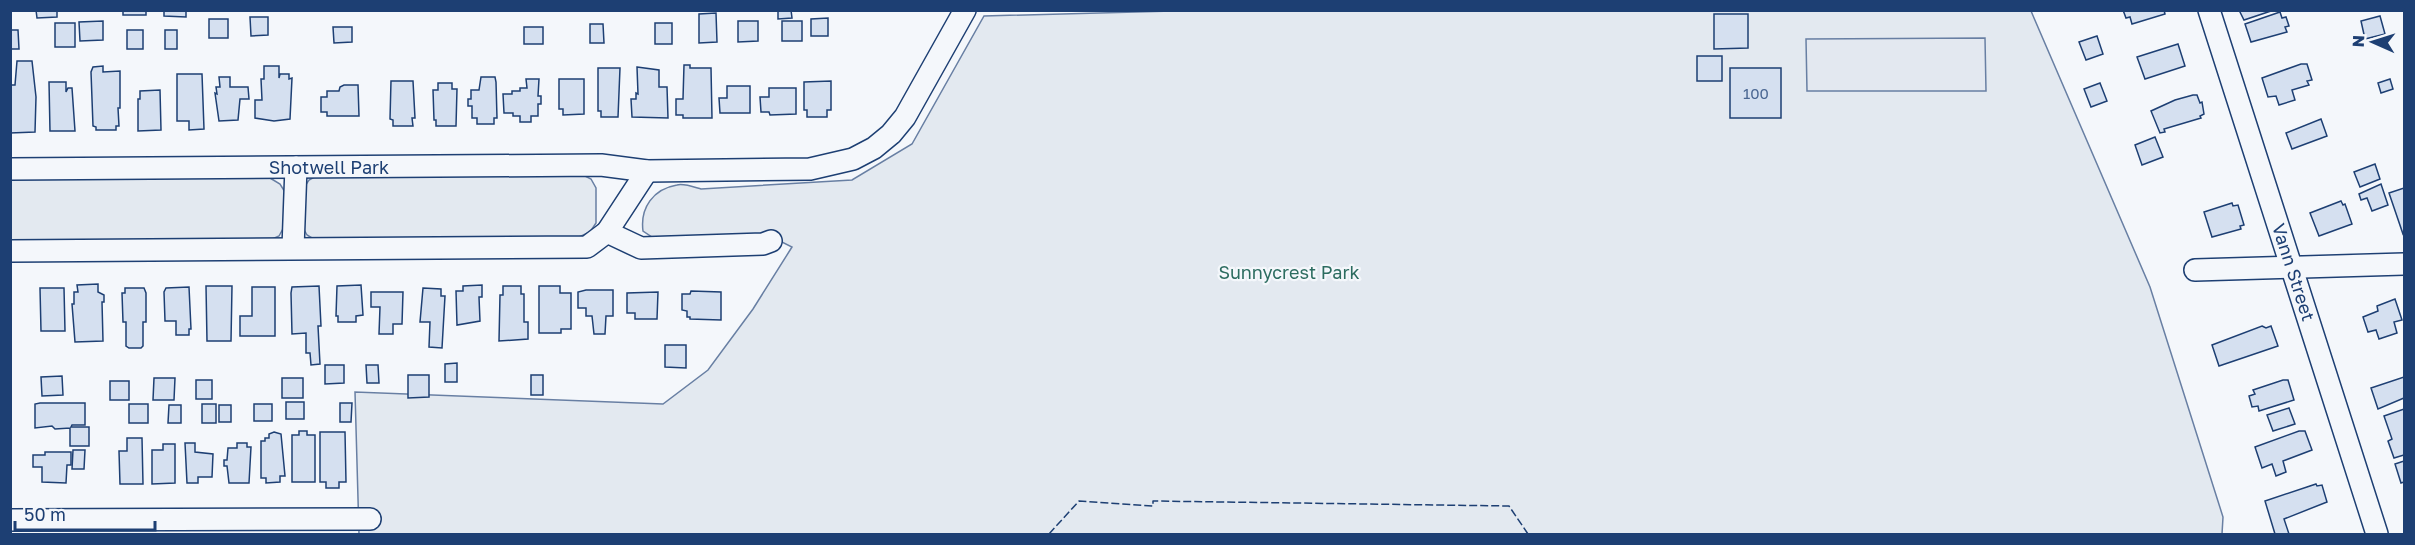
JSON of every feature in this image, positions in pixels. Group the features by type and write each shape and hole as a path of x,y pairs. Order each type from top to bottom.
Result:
{"street":[{"name":"Shotwell Park","path":"10,169 601,165 647,171 810,169 853,159 874,148 891,134 905,117 965,10"},
{"name":"Vann Street","path":"2209,10 2378,534"},
{"path":"293,248 296,167"},
{"path":"10,251 587,247 607,232 647,171"},
{"path":"607,232 641,248 763,244 771,241"},
{"path":"2195,270 2404,264"},
{"path":"10,520 370,519"}],"green space":[{"name":"Sunnycrest Park","path":"1210,10 2031,11 2150,287 2223,517 2222,534 359,534 355,392 663,404 708,370 753,309 792,247 770,236 652,237 643,231 644,215 650,201 661,191 679,185 701,189 852,180 912,144 984,16"},
{"path":"581,174 591,179 596,188 596,223 590,232 579,237 317,241 307,235 302,226 303,189 309,180 318,175"},
{"path":"270,178 280,184 285,192 284,227 279,236 268,241 11,245 10,179"}],"shaded area":[{"path":"1985,38 1986,91 1807,91 1806,39"}],"building":[{"path":"36,10 57,10 57,17 37,18"},
{"path":"123,10 146,10 146,15 123,15"},
{"path":"164,10 186,10 186,17 164,16"},
{"path":"778,10 791,10 792,18 778,19"},
{"path":"2123,10 2164,10 2165,14 2132,24 2130,17 2126,18"},
{"path":"2239,10 2274,10 2244,20"},
{"path":"2280,12 2282,18 2286,17 2289,26 2285,27 2287,32 2251,42 2245,24"},
{"path":"716,13 717,42 699,43 699,14"},
{"path":"1714,14 1748,14 1748,48 1714,49"},
{"path":"2380,16 2385,34 2365,39 2361,21"},
{"path":"250,17 268,17 268,35 251,36"},
{"path":"828,18 828,36 811,36 811,19"},
{"path":"209,19 228,19 228,38 209,38"},
{"path":"103,21 103,40 80,41 79,22"},
{"path":"738,21 758,21 758,41 738,42"},
{"path":"782,21 802,21 802,41 782,41"},
{"path":"55,23 75,23 75,47 55,47"},
{"path":"655,23 672,23 672,44 655,44"},
{"path":"590,24 603,24 604,43 590,43"},
{"path":"333,27 352,27 352,42 334,43"},
{"path":"524,27 543,27 543,44 524,44"},
{"path":"10,30 18,30 19,49 10,49"},
{"path":"127,30 143,30 143,49 127,49"},
{"path":"165,30 177,30 177,49 165,49"},
{"path":"2097,36 2103,54 2086,60 2079,42"},
{"path":"2178,44 2185,66 2145,79 2137,57"},
{"path":"1697,56 1722,56 1722,81 1697,81"},
{"path":"17,61 32,61 36,97 35,132 10,133 10,85 15,85"},
{"path":"2307,64 2312,80 2307,81 2309,85 2292,90 2295,100 2279,105 2276,96 2268,97 2262,78"},
{"path":"684,65 690,65 690,68 711,68 712,118 683,118 683,115 676,115 676,99 683,99"},
{"path":"103,66 103,72 120,71 119,126 116,126 116,130 96,130 93,126 91,72 93,67"},
{"path":"264,66 279,66 279,78 280,74 289,74 289,79 292,78 290,119 274,121 255,118 255,100 262,100 261,79 264,79"},
{"path":"637,67 659,70 659,87 667,87 668,118 632,117 631,99 636,99 636,93 638,94"},
{"path":"598,68 620,68 618,117 601,117 601,111 598,111"},
{"path":"1730,68 1781,68 1781,118 1730,118"},
{"path":"177,74 202,74 204,129 189,130 189,121 177,121"},
{"path":"219,77 230,77 230,87 248,87 249,99 240,99 238,120 219,121 215,93 217,94 216,87 220,87"},
{"path":"481,77 495,77 497,118 494,118 494,124 477,124 477,118 472,118 472,106 468,106 471,90 479,90"},
{"path":"526,79 539,79 538,96 541,96 541,104 538,104 538,116 531,116 531,122 520,122 520,116 504,113 503,94 512,94 512,91 527,88"},
{"path":"559,79 584,79 584,114 563,115 563,109 559,109"},
{"path":"2390,79 2393,89 2381,93 2378,83"},
{"path":"391,81 413,81 415,118 412,118 413,126 393,126 393,120 390,119"},
{"path":"831,81 831,110 827,110 827,117 807,117 807,110 804,110 804,82"},
{"path":"49,82 66,82 66,92 68,88 72,88 75,131 50,131"},
{"path":"438,83 452,83 452,89 457,89 456,126 436,126 433,90 438,90"},
{"path":"2100,83 2107,101 2091,107 2084,89"},
{"path":"344,85 358,85 359,116 327,116 327,112 321,112 321,97 327,97 327,91 339,91"},
{"path":"727,86 750,86 750,113 720,113 719,98 727,98"},
{"path":"769,88 796,88 796,114 770,115 769,112 761,112 760,97 769,97"},
{"path":"160,90 161,130 138,131 140,91"},
{"path":"2197,95 2200,103 2202,102 2204,114 2200,116 2201,118 2164,129 2165,132 2160,133 2151,111"},
{"path":"2321,119 2327,136 2292,149 2286,133"},
{"path":"2155,137 2163,157 2142,165 2135,145"},
{"path":"2375,164 2380,179 2360,187 2354,172"},
{"path":"2381,184 2388,205 2372,211 2367,198 2361,200 2359,194"},
{"path":"2404,188 2404,233 2403,234 2389,193"},
{"path":"2341,201 2343,205 2345,204 2352,224 2319,236 2310,213"},
{"path":"2232,203 2233,206 2238,205 2244,225 2240,226 2241,229 2212,237 2204,212"},
{"path":"98,284 98,292 104,295 104,302 102,302 103,341 75,342 72,304 74,304 74,292 78,292 77,285"},
{"path":"361,285 363,315 356,316 356,322 338,322 338,316 336,316 337,286"},
{"path":"482,285 482,297 479,297 480,321 457,325 456,291 463,291 463,286"},
{"path":"206,286 232,286 231,341 207,341"},
{"path":"319,286 320,364 311,365 310,353 306,353 306,333 292,334 291,293 292,287"},
{"path":"503,286 521,286 521,294 524,294 524,322 528,322 528,339 499,341 500,295 503,295"},
{"path":"539,286 560,286 560,293 571,293 571,329 561,329 561,333 539,333"},
{"path":"189,287 191,329 189,329 189,335 176,335 176,321 165,321 164,292 166,288"},
{"path":"252,287 275,287 275,336 240,336 240,316 252,316"},
{"path":"40,288 64,288 65,331 41,331"},
{"path":"125,288 144,288 146,293 146,322 143,322 143,346 141,348 126,346 126,322 123,322 122,293 125,293"},
{"path":"423,288 441,289 441,296 445,296 442,348 429,347 430,322 420,322"},
{"path":"613,290 613,316 606,316 605,334 594,334 592,316 586,316 586,308 578,308 578,292"},
{"path":"691,291 721,292 721,320 687,317 687,311 682,310 682,294 690,294"},
{"path":"371,292 403,292 402,324 393,324 393,334 379,334 380,307 371,307"},
{"path":"658,292 657,319 635,319 635,313 627,313 627,293"},
{"path":"2395,299 2402,320 2394,322 2397,333 2379,339 2376,330 2368,332 2363,317 2378,311 2377,306"},
{"path":"2262,326 2266,328 2271,326 2278,346 2219,366 2212,345"},
{"path":"665,345 686,345 686,368 665,367"},
{"path":"457,363 457,382 445,382 445,364"},
{"path":"325,365 344,365 344,383 325,384"},
{"path":"366,365 378,365 379,383 367,383"},
{"path":"408,375 429,375 429,397 408,398"},
{"path":"531,375 543,375 543,395 531,395"},
{"path":"62,376 63,395 42,396 41,377"},
{"path":"2404,377 2404,398 2378,409 2371,388"},
{"path":"154,378 175,378 174,400 153,400"},
{"path":"282,378 303,378 303,398 282,398"},
{"path":"196,380 212,380 212,399 196,399"},
{"path":"2288,380 2294,400 2259,411 2258,406 2252,407 2249,396 2255,394 2253,390"},
{"path":"110,381 129,381 129,400 110,400"},
{"path":"286,402 304,402 304,419 286,419"},
{"path":"85,403 85,425 72,425 71,427 89,427 89,446 70,446 70,428 55,429 52,426 35,428 35,404"},
{"path":"340,403 352,403 351,422 340,422"},
{"path":"129,404 148,404 148,423 129,423"},
{"path":"202,404 216,404 216,423 202,423"},
{"path":"254,404 272,404 272,421 254,421"},
{"path":"169,405 181,405 181,423 168,423"},
{"path":"219,405 231,405 231,422 219,422"},
{"path":"2289,408 2295,424 2273,431 2267,415"},
{"path":"2404,409 2404,455 2394,458 2388,441 2392,439 2384,416"},
{"path":"299,431 307,431 307,435 315,435 315,482 292,482 292,435 299,435"},
{"path":"2299,431 2305,431 2312,450 2283,461 2286,472 2276,476 2272,464 2262,468 2255,447"},
{"path":"274,432 281,434 285,476 280,476 280,482 266,483 266,478 261,478 261,441 265,441 265,438 269,438 269,434"},
{"path":"320,432 345,432 346,482 339,482 339,488 326,488 326,482 320,482"},
{"path":"127,438 142,438 143,484 120,484 119,451 127,451"},
{"path":"185,443 195,443 195,452 213,454 212,477 198,477 198,483 187,483"},
{"path":"237,443 247,443 247,447 251,447 249,483 229,483 224,460 227,460 228,448 237,448"},
{"path":"163,444 175,444 175,483 152,484 152,450 163,450"},
{"path":"73,450 85,450 84,469 72,469"},
{"path":"45,452 71,452 71,465 67,465 66,483 42,482 42,467 33,467 33,455 45,455"},
{"path":"2404,461 2404,482 2401,483 2395,464"},
{"path":"2316,484 2317,486 2322,485 2327,502 2284,519 2289,534 2275,534 2265,501"}],"fence":[{"path":"1049,534 1079,501 1153,506 1153,501 1509,506 1528,534"}]}
